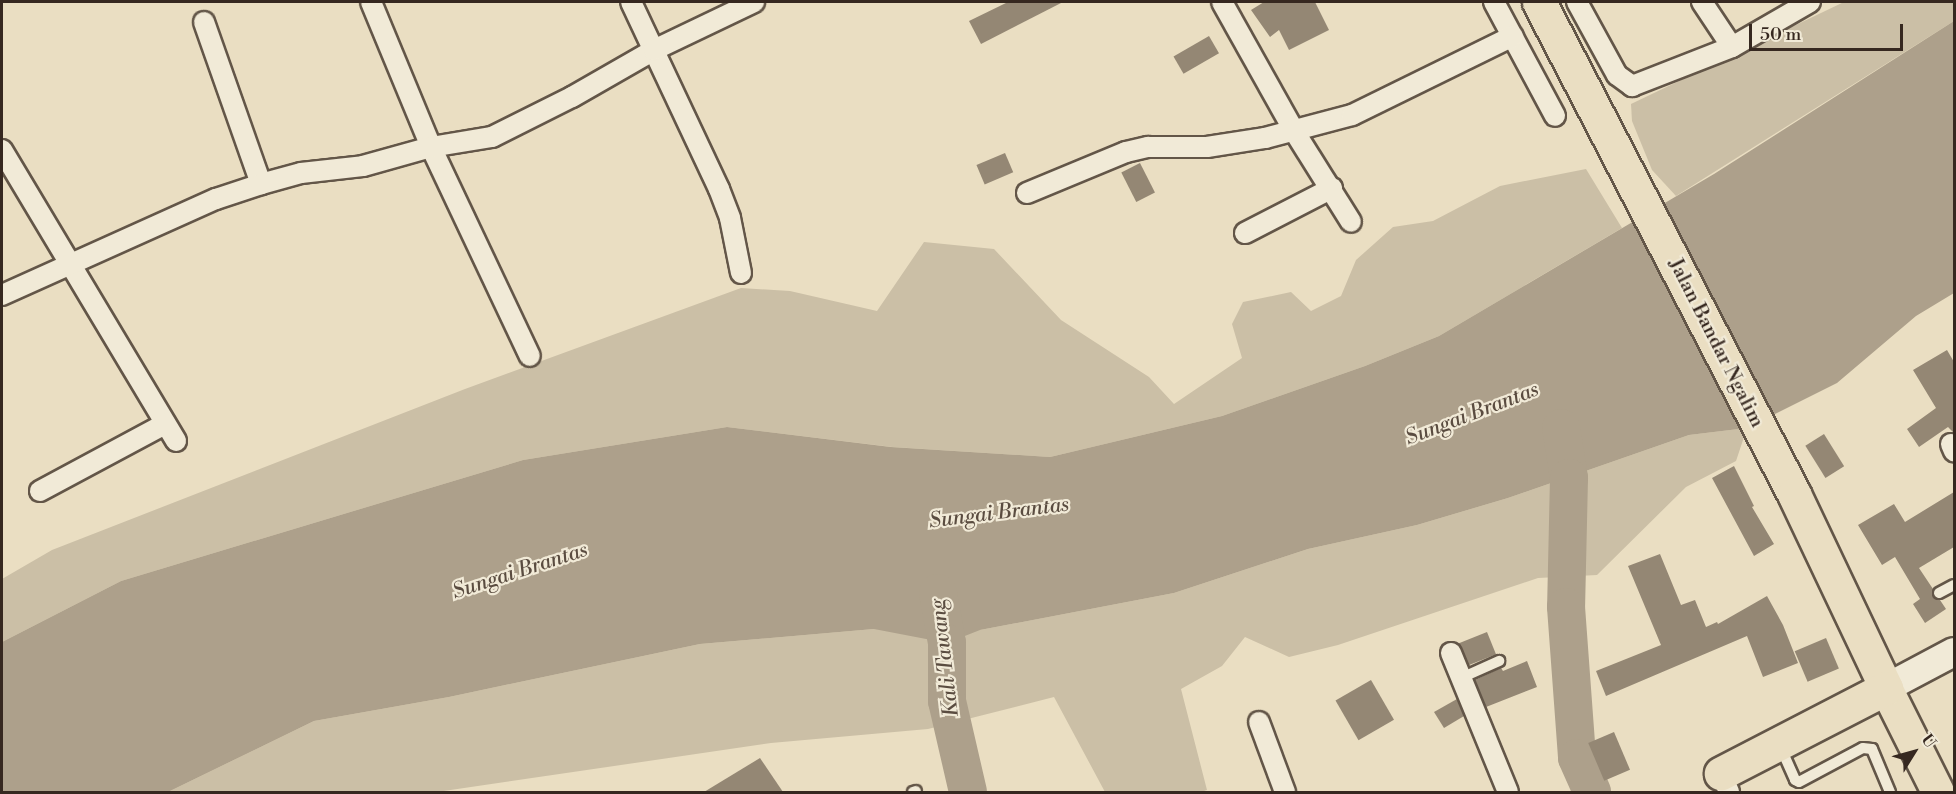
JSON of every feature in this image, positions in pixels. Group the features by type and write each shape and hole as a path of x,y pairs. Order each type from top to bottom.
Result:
{"highway":[{"name":"Jalan Bandar Ngalim","path":"1539,2 1794,494 1887,688"},
{"path":"1725,782 1778,743 1887,688"}],"main road":[{"path":"1938,792 1887,688 1954,652"}],"street":[{"path":"371,2 431,147 530,356"},
{"path":"631,2 719,189 730,218 741,273"},
{"path":"2,295 216,199 261,184 301,173 363,166 431,147 492,137 572,97 654,50 754,2"},
{"path":"1222,2 1294,131 1332,188 1351,222"},
{"path":"1494,2 1555,116"},
{"path":"1577,2 1617,75 1632,86 1732,47 1810,2"},
{"path":"1702,2 1732,47"},
{"path":"204,22 261,184"},
{"path":"1027,193 1126,152 1148,147 1216,146 1265,138 1352,115 1513,36"},
{"path":"2,150 176,441"},
{"path":"1245,233 1332,188"},
{"path":"39,491 165,424"},
{"path":"1451,653 1508,792"},
{"path":"1259,722 1286,792"}],"lane":[{"path":"1939,593 1954,585"},
{"path":"1461,678 1499,661"},
{"path":"1778,743 1799,782 1863,748 1872,749 1890,792"}],"shaded area":[{"path":"1844,2 1954,2 1954,21 1676,196 1652,170 1632,121 1631,104"},
{"path":"1586,169 1622,228 1439,336 1365,366 1222,416 1050,457 892,447 727,427 523,460 121,581 2,642 2,579 52,550 465,389 741,288 790,291 877,311 924,242 994,249 1061,320 1149,377 1174,404 1242,358 1232,324 1243,302 1291,292 1311,311 1341,296 1356,260 1393,227 1433,221 1500,186"},
{"path":"1747,428 1736,461 1686,487 1597,575 1538,578 1338,645 1289,657 1245,637 1222,666 1181,689 1207,790 1201,792 1105,792 1054,697 928,729 771,743 437,792 168,792 314,721 449,697 700,644 874,629 980,630 1174,593 1308,549 1417,525 1508,498 1689,435"}],"water":[{"name":"Sungai Brantas","path":"1954,21 1954,293 1916,316 1837,383 1747,428 1689,435 1508,498 1417,525 1308,549 1174,593 980,630 947,643 874,629 700,644 449,697 314,721 168,792 2,792 2,642 121,581 523,460 727,427 891,447 1050,457 1222,416 1365,366 1439,336 1714,174"}],"building":[{"path":"1008,2 1063,2 981,44 969,21"},
{"path":"1264,2 1315,2 1329,30 1289,50 1279,30 1270,37 1251,10"},
{"path":"1209,36 1219,53 1183,74 1173,56"},
{"path":"1005,153 1013,172 985,184 976,165"},
{"path":"1140,163 1155,192 1136,202 1121,173"},
{"path":"1947,350 1954,362 1954,433 1948,427 1919,447 1907,429 1936,408 1913,370"},
{"path":"1824,434 1844,466 1825,478 1805,446"},
{"path":"1734,466 1754,506 1752,507 1774,544 1754,556 1712,478"},
{"path":"1954,492 1954,547 1919,568 1933,589 1933,597 1940,600 1946,609 1925,623 1913,604 1920,599 1895,557 1882,565 1858,525 1894,504 1905,522"},
{"path":"1660,554 1681,605 1695,600 1706,627 1717,622 1718,624 1767,596 1783,625 1798,663 1763,677 1747,636 1606,696 1596,671 1661,645 1628,566"},
{"path":"1487,632 1496,654 1467,666 1458,644"},
{"path":"1826,638 1839,668 1808,682 1795,651"},
{"path":"1527,661 1537,687 1486,707 1475,680 1501,668 1503,671"},
{"path":"1371,680 1394,720 1358,740 1335,700"},
{"path":"1457,699 1464,716 1444,728 1434,712"},
{"path":"1614,732 1630,770 1604,781 1588,743"},
{"path":"760,758 783,792 704,792"}],"waterway":[{"path":"1561,428 1569,478 1566,607 1577,758 1592,792"},
{"name":"Kali Tawang","path":"938,593 947,643 947,701 968,792"}]}
